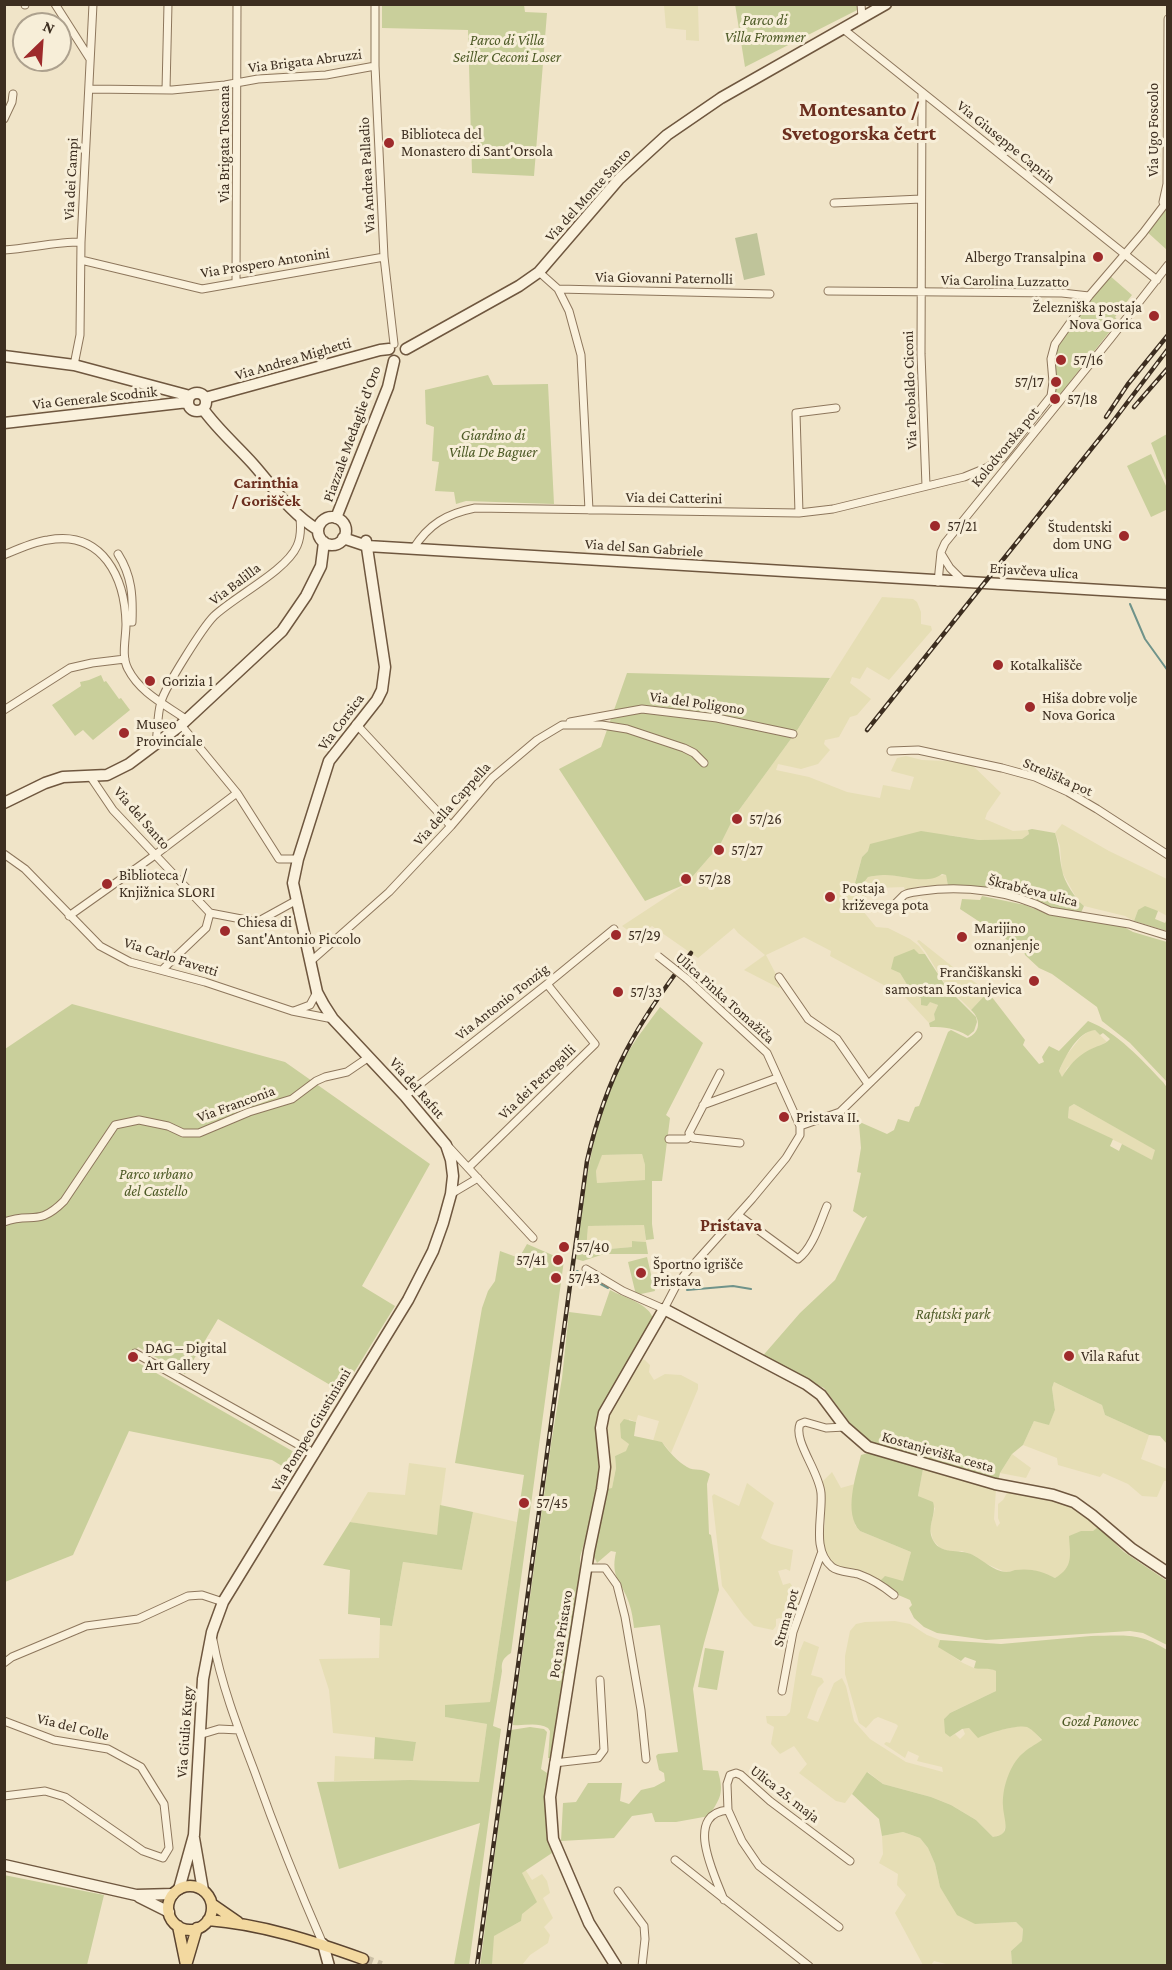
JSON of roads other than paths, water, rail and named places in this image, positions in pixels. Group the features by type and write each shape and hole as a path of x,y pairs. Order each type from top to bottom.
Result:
{"main road":[{"name":"Via del Monte Santo","path":"394,361 404,359 406,349 519,286 539,272 619,179 667,135 721,98 886,4"},
{"path":"394,361 389,356 391,347 401,344 406,349"},
{"name":"Via Andrea Mighetti","path":"204,404 391,347"},
{"path":"4,356 74,365 144,383 189,399 191,409 194,411 204,404 215,426 252,463 290,509 300,519 318,530 319,537 324,542 337,544 344,536"},
{"name":"Piazzale Medaglie d'Oro","path":"336,518 388,387 394,361"},
{"path":"140,408 147,396 144,383"},
{"name":"Via Generale Scodnik","path":"4,423 140,408 189,399"},
{"name":"Piazzale Medaglie d'Oro","path":"318,530 320,523 326,518 336,518 343,523 344,536"},
{"name":"Via del San Gabriele","path":"344,536 367,544 413,549 898,579"},
{"path":"4,803 63,777 107,775 122,768 184,722 282,631 306,596 321,566 324,542"},
{"name":"Via Corsica","path":"293,883 298,859 329,761 377,700 382,690 383,649 367,544"},
{"name":"Erjavčeva ulica","path":"898,579 1167,594"},
{"name":"Via del Rafut","path":"293,883 317,992 333,1019 405,1095 446,1145"},
{"name":"Via Pompeo Giustiniani","path":"212,1632 223,1602 408,1300 433,1251 451,1194 453,1176 446,1145"},
{"name":"Kostanjeviška cesta","path":"664,1308 806,1384 821,1395 845,1427 868,1448 995,1484 1053,1495 1074,1503 1167,1574"},
{"name":"Pot na Pristavo","path":"616,1965 589,1923 553,1839 550,1797 602,1489 605,1467 602,1428 604,1413 664,1308"},
{"name":"Via Giulio Kugy","path":"203,1890 194,1835 203,1680 212,1632"},
{"name":"Via Giulio Kugy","path":"176,1892 194,1835"},
{"path":"4,1864 136,1895 169,1912"},
{"path":"136,1895 176,1892 187,1886 195,1887 203,1890 209,1896 212,1912 208,1920 197,1928 185,1929 178,1926 169,1912 169,1903 176,1892"},
{"path":"212,1904 239,1922"},
{"path":"208,1920 239,1922 323,1944 363,1959"},
{"path":"178,1926 186,1965"},
{"path":"186,1965 197,1928"},
{"path":"323,1944 329,1965"}],"street":[{"path":"55,4 90,58"},
{"name":"Via dei Campi","path":"74,365 80,335 81,242 93,4"},
{"path":"166,90 168,4"},
{"name":"Via Brigata Toscana","path":"236,283 237,4"},
{"name":"Via Andrea Palladio","path":"375,4 375,66 384,257 391,347"},
{"path":"861,4 862,18"},
{"name":"Via Ugo Foscolo","path":"1156,217 1164,199 1167,165 1167,20"},
{"name":"Via Giuseppe Caprin","path":"842,28 1157,280"},
{"name":"Via Brigata Abruzzi","path":"89,89 166,90 258,79 326,75 375,66"},
{"name":"Via Teobaldo Ciconi","path":"922,92 921,292 926,486"},
{"path":"4,119 13,94"},
{"path":"834,203 921,199"},
{"path":"1156,217 1167,200"},
{"name":"Via dei Catterini","path":"413,549 425,531 458,512 475,508 799,513 833,509 964,477 986,468 1002,458 1051,396 1053,382 1051,359 1055,344 1089,296 1156,217"},
{"path":"4,250 39,247 55,242 81,242"},
{"name":"Via Prospero Antonini","path":"81,260 202,289 384,257"},
{"name":"Kolodvorska pot","path":"938,582 941,552 945,543 1112,338 1167,266"},
{"path":"539,272 558,289 569,311 581,355 589,510"},
{"name":"Via Giovanni Paternolli","path":"558,289 770,294"},
{"path":"828,291 921,292"},
{"name":"Via Carolina Luzzatto","path":"921,292 1062,293 1089,296"},
{"path":"799,513 796,413 836,408"},
{"name":"Via Balilla","path":"161,702 180,667 212,618 237,596 275,571 296,548 301,535 300,519"},
{"path":"4,555 46,540 71,539 93,548 111,564 118,577 126,622 124,659 129,670 144,691 184,722 237,793 279,859 298,859"},
{"path":"941,552 950,568 964,583"},
{"path":"118,554 128,570 133,600 132,622 126,622"},
{"path":"4,710 69,668 124,659"},
{"path":"156,743 161,702"},
{"name":"Via del Poligono","path":"562,725 579,719 642,708 717,718 793,734"},
{"path":"356,724 451,826"},
{"path":"562,725 602,725 627,729 684,748 694,753 704,763"},
{"name":"Via della Cappella","path":"310,962 389,892 492,778 537,740 562,725"},
{"name":"Streliška pot","path":"891,751 918,750 1035,777 1087,803 1167,855"},
{"name":"Via del Santo","path":"90,776 113,810 210,913"},
{"path":"69,916 237,793"},
{"name":"Via Carlo Favetti","path":"4,854 25,869 100,946 130,962 205,982 292,1011 333,1019"},
{"name":"Škrabčeva ulica","path":"894,905 905,895 913,893 966,889 1015,898 1050,911 1129,924 1167,936"},
{"path":"162,970 206,928 210,913 257,922 297,900"},
{"name":"Via Antonio Tonzig","path":"405,1095 614,929"},
{"name":"Ulica Pinka Tomažiča","path":"658,956 687,979 767,1053 800,1126"},
{"path":"779,976 808,1019 837,1039 868,1084"},
{"name":"Via dei Petrogalli","path":"469,1167 595,1044 547,984"},
{"path":"292,1011 310,1005 317,992"},
{"path":"664,1308 685,1274 786,1158 800,1135 800,1126 840,1112 918,1036"},
{"name":"Via Franconia","path":"4,1222 14,1218 37,1218 55,1210 64,1201 116,1125 140,1120 168,1126 183,1133 199,1132 249,1112 292,1099 316,1081 347,1072 369,1057"},
{"path":"669,1140 687,1139 720,1073"},
{"path":"703,1105 777,1078"},
{"path":"690,1135 700,1140 740,1143"},
{"name":"Via del Rafut","path":"446,1145 533,1238"},
{"path":"451,1194 478,1178"},
{"path":"738,1215 798,1259 816,1232 827,1206"},
{"name":"Kostanjeviška cesta","path":"586,1269 623,1291 664,1308"},
{"path":"135,1353 315,1454"},
{"name":"Strma pot","path":"783,1691 793,1632 821,1554 821,1491 813,1466 799,1440 798,1430 800,1424 805,1422 826,1428 845,1427"},
{"path":"821,1554 833,1569 863,1576 894,1595"},
{"path":"587,1568 605,1568 617,1585 625,1617 641,1710 646,1759"},
{"path":"4,1663 12,1657 86,1626 138,1619 188,1596 202,1594 223,1602"},
{"name":"Via Pompeo Giustiniani","path":"212,1632 217,1663 239,1730 286,1859 323,1944"},
{"path":"554,1763 598,1758 604,1749 600,1680"},
{"name":"Via del Colle","path":"4,1721 54,1740 108,1749 141,1767 164,1804 169,1848 163,1858 143,1851 65,1797 45,1791 4,1796"},
{"path":"199,1736 219,1729 239,1730"},
{"name":"Ulica 25. maja","path":"839,1927 759,1866 742,1841 728,1810 727,1784 730,1775 741,1774 770,1801 850,1861"},
{"path":"724,1900 703,1838 708,1820 721,1810 728,1810"},
{"path":"675,1860 809,1965"},
{"path":"618,1891 644,1926 642,1965"}],"waterway":[{"path":"1130,604 1145,639 1168,671"},
{"path":"577,1271 608,1288"},
{"path":"687,1290 733,1286 751,1289"}],"tunnel":[{"path":"363,1959 381,1966"}],"railway":[{"path":"1106,417 1128,384 1168,335"},
{"path":"867,730 1108,428 1168,349"},
{"path":"1134,407 1168,368"},
{"path":"477,1966 587,1161 614,1075 655,1003 691,953"}],"place":[{"name":"Biblioteca del Monastero di Sant'Orsola","path":"389,143"},
{"name":"Albergo Transalpina","path":"1098,257"},
{"name":"Železniška postaja Nova Gorica","path":"1154,316"},
{"name":"57/16","path":"1061,360"},
{"name":"57/17","path":"1056,382"},
{"name":"57/18","path":"1055,399"},
{"name":"57/21","path":"935,526"},
{"name":"Študentski dom UNG","path":"1124,536"},
{"name":"Kotalkališče","path":"998,665"},
{"name":"Gorizia 1","path":"150,681"},
{"name":"Hiša dobre volje Nova Gorica","path":"1030,707"},
{"name":"Museo Provinciale","path":"124,733"},
{"name":"57/26","path":"737,819"},
{"name":"57/27","path":"719,850"},
{"name":"57/28","path":"686,879"},
{"name":"Biblioteca / Knjižnica SLORI","path":"107,884"},
{"name":"Postaja križevega pota","path":"830,897"},
{"name":"Chiesa di Sant'Antonio Piccolo","path":"225,931"},
{"name":"57/29","path":"616,935"},
{"name":"Marijino oznanjenje","path":"962,937"},
{"name":"Frančiškanski samostan Kostanjevica","path":"1034,981"},
{"name":"57/33","path":"618,992"},
{"name":"Pristava II.","path":"784,1117"},
{"name":"57/40","path":"564,1247"},
{"name":"57/41","path":"558,1260"},
{"name":"Športno igrišče Pristava","path":"641,1273"},
{"name":"57/43","path":"556,1278"},
{"name":"Vila Rafut","path":"1069,1356"},
{"name":"DAG – Digital Art Gallery","path":"133,1357"},
{"name":"57/45","path":"524,1503"}],"district":[{"name":"Montesanto / Svetogorska četrt","path":"859,122"},
{"name":"Carinthia / Gorišček","path":"266,492"},
{"name":"Pristava","path":"731,1225"}],"park label":[{"name":"Parco di Villa Frommer","path":"765,28"},
{"name":"Parco di Villa Seiller Ceconi Loser","path":"507,48"},
{"name":"Giardino di Villa De Baguer","path":"493,444"},
{"name":"Parco urbano del Castello","path":"156,1182"},
{"name":"Rafutski park","path":"953,1314"},
{"name":"Gozd Panovec","path":"1100,1721"}]}
